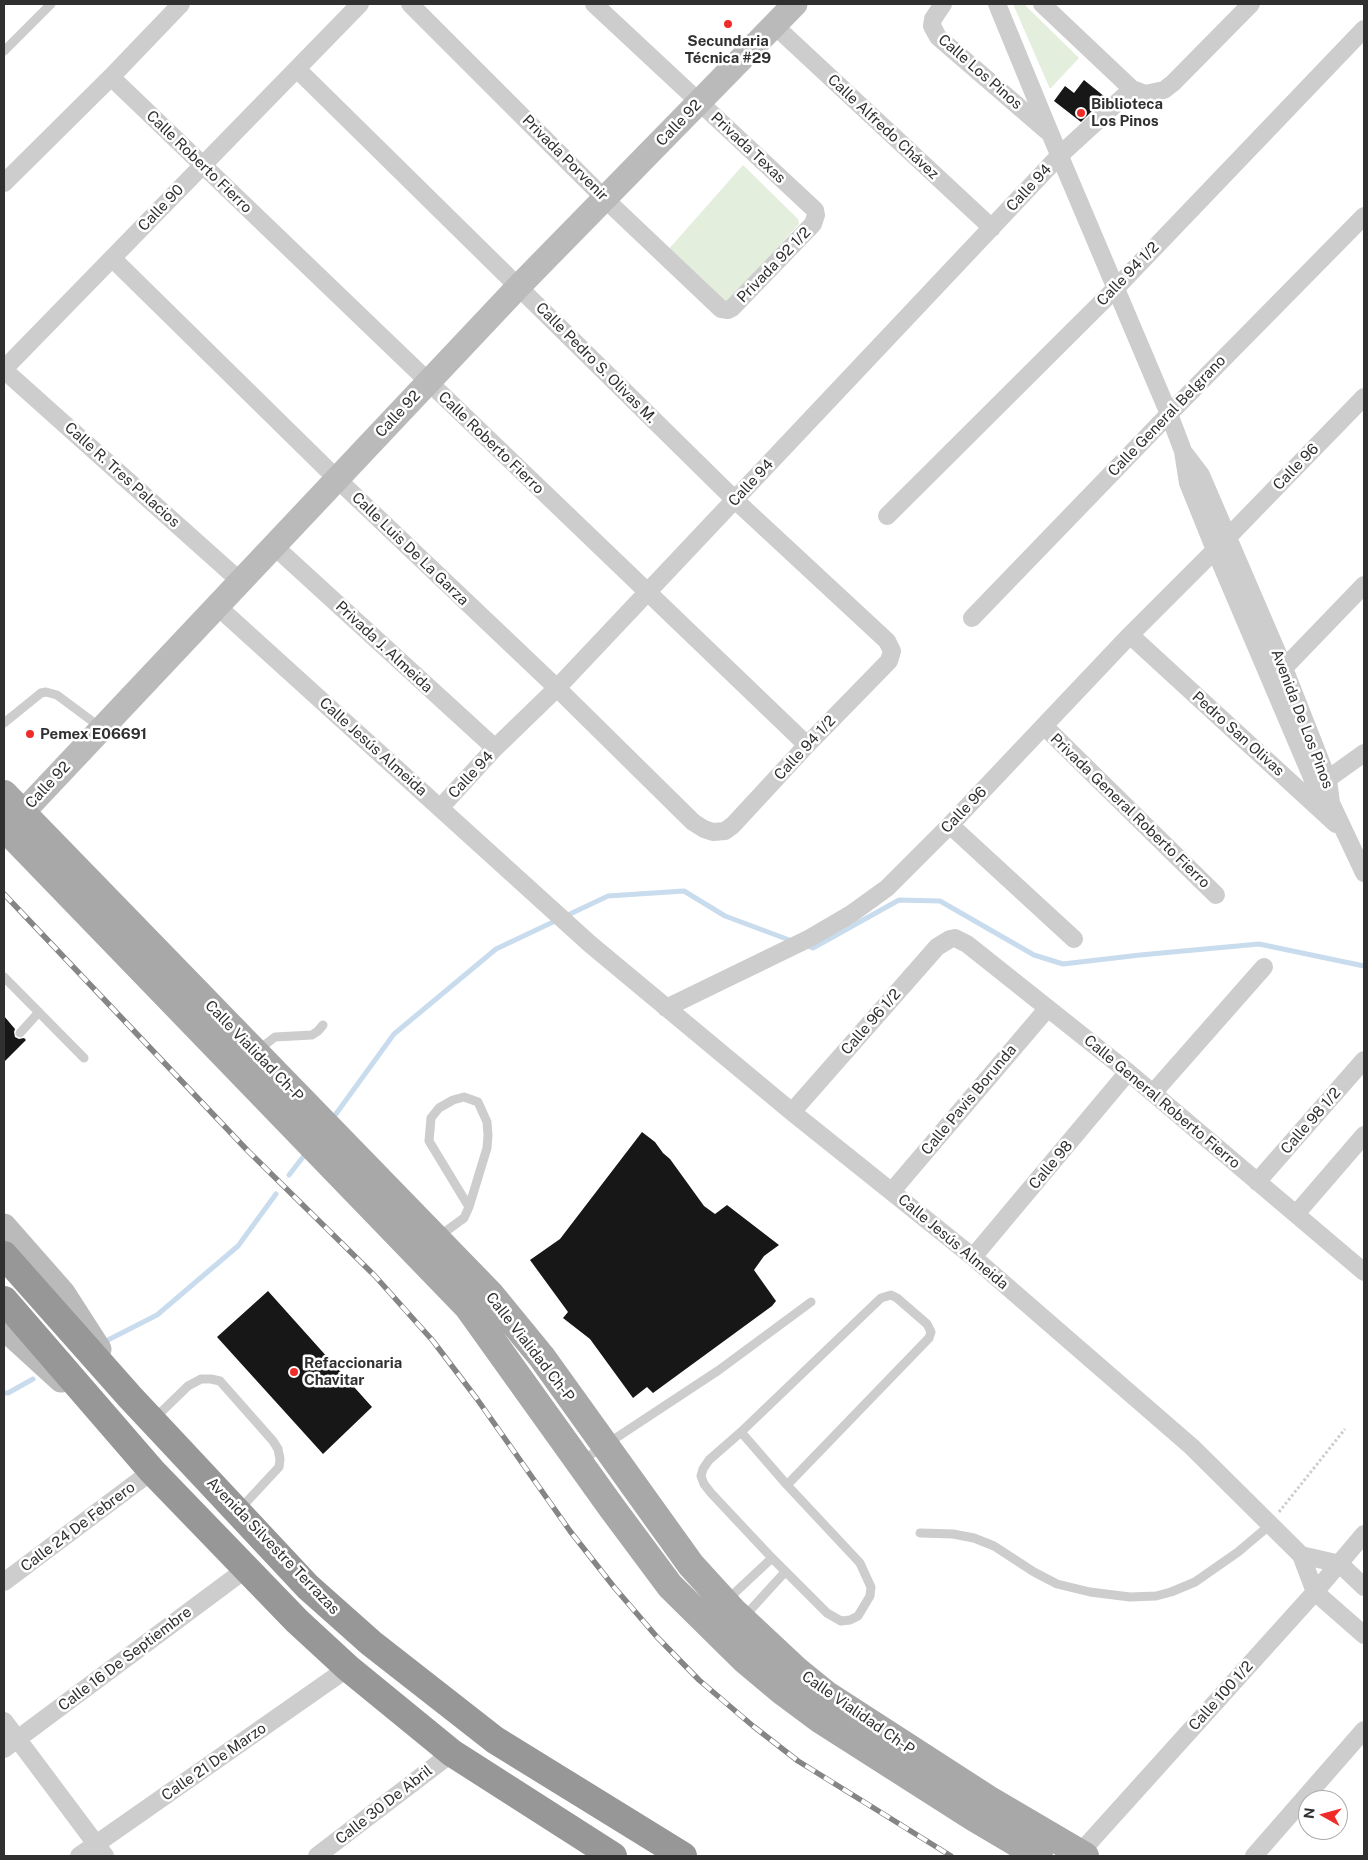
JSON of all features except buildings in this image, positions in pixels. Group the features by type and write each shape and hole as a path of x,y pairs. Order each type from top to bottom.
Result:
{"highway":[{"name":"Avenida Silvestre Terrazas","path":"4,1255 130,1397 308,1587 371,1643 435,1695 495,1740 683,1856"},
{"path":"4,1300 104,1418 152,1471 296,1621 348,1668 452,1753 613,1856"}],"main road":[{"name":"Calle Vialidad Ch-P","path":"9,816 425,1245 491,1295 541,1356 691,1566 724,1620 745,1660 821,1720 932,1792 1039,1856"},
{"name":"Calle Vialidad Ch-P","path":"425,1245 579,1462 670,1586 724,1620 795,1669 827,1695 988,1800 1081,1855"}],"street":[{"path":"4,183 111,77 181,4"},
{"name":"Privada Porvenir","path":"410,4 605,199 721,309"},
{"name":"Privada Texas","path":"594,4 815,210"},
{"name":"Calle Los Pinos","path":"943,4 933,19 932,26 938,37 1050,133"},
{"name":"Avenida De Los Pinos","path":"997,4 1169,414 1183,451 1188,483 1215,550 1316,787 1331,803 1345,833"},
{"path":"1042,4 1138,91 1164,90 1245,6"},
{"name":"Calle 90","path":"4,369 297,69 349,7"},
{"name":"Calle 92","path":"9,816 102,728 518,287 699,103 785,11"},
{"name":"Calle Alfredo Chávez","path":"785,11 992,228"},
{"name":"Calle 94 1/2","path":"887,516 1116,288 1364,29"},
{"name":"Calle Pedro S. Olivas M.","path":"297,69 735,500 888,642 892,652 891,657"},
{"name":"Calle Roberto Fierro","path":"111,77 807,745"},
{"name":"Calle 94","path":"440,808 495,748 557,688 1060,155 1138,91"},
{"name":"Privada 92 1/2","path":"721,309 732,308 813,224 816,215 815,210"},
{"name":"Calle General Belgrano","path":"972,618 1364,216"},
{"name":"Calle Luis De La Garza","path":"112,258 337,479 557,688 693,822 704,829 714,832"},
{"name":"Calle R. Tres Palacios","path":"4,369 240,581"},
{"name":"Calle 96","path":"1228,537 1364,397"},
{"name":"Avenida De Los Pinos","path":"1183,451 1200,475 1284,668 1316,787"},
{"name":"Privada J. Almeida","path":"274,546 495,748"},
{"name":"Calle 96","path":"666,1008 810,938 851,914 887,888 950,825 1130,635 1215,550"},
{"path":"1284,668 1364,585"},
{"name":"Calle Jesús Almeida","path":"217,606 590,944 792,1112 973,1257 1192,1447 1301,1556 1314,1592 1364,1636"},
{"name":"Pedro San Olivas","path":"1130,635 1316,787 1345,833 1364,851"},
{"name":"Calle 94 1/2","path":"714,832 725,831 734,825 891,657"},
{"name":"Privada General Roberto Fierro","path":"1044,726 1216,895"},
{"path":"1316,787 1364,753"},
{"path":"950,825 1074,939"},
{"path":"1345,833 1364,873"},
{"name":"Calle General Roberto Fierro","path":"955,938 967,944 1128,1072 1364,1272"},
{"name":"Calle 96 1/2","path":"792,1112 937,947 955,938"},
{"path":"1153,1093 1264,967"},
{"name":"Calle Pavis Borunda","path":"892,1192 1047,1009"},
{"name":"Calle 98 1/2","path":"1257,1182 1364,1060"},
{"name":"Calle 98","path":"973,1257 1128,1072"},
{"path":"1296,1214 1364,1135"},
{"path":"4,1226 62,1293 130,1397"},
{"path":"4,1328 104,1418"},
{"name":"Calle 24 De Febrero","path":"4,1582 152,1471"},
{"name":"Calle 100 1/2","path":"1081,1855 1340,1564 1364,1534"},
{"path":"1301,1556 1340,1564 1364,1587"},
{"name":"Calle 16 De Septiembre","path":"11,1744 246,1569"},
{"name":"Calle 21 De Marzo","path":"79,1856 101,1850 348,1668"},
{"path":"4,1721 11,1744 101,1850"},
{"path":"1254,1856 1364,1730"},
{"name":"Calle 30 De Abril","path":"317,1856 452,1753"}],"lane":[{"path":"4,51 51,4"},
{"path":"4,724 41,693 46,692 57,695 102,728"},
{"path":"4,977 84,1058"},
{"path":"20,1033 39,1012"},
{"path":"246,1061 275,1037 312,1035 323,1025"},
{"path":"425,1245 464,1218 469,1207 487,1148 487,1122 478,1102 464,1097 453,1100 439,1108 431,1118 429,1141 469,1207"},
{"path":"741,1432 787,1485 860,1563 871,1587 870,1596 858,1616 850,1620 841,1620 827,1613 785,1572 711,1493 704,1484 703,1469 709,1460 741,1432 880,1298 891,1295 897,1298 927,1324 931,1332 930,1338 787,1485"},
{"path":"579,1462 719,1370 811,1302"},
{"path":"153,1420 188,1386 201,1379 220,1381 273,1441 278,1449 280,1459 279,1467 238,1511"},
{"path":"920,1533 953,1534 974,1538 994,1546 1034,1572 1057,1584 1090,1592 1130,1596 1156,1596 1195,1582 1238,1552 1270,1525"},
{"path":"724,1620 772,1558"},
{"path":"724,1620 785,1572"}],"path":[{"path":"1270,1525 1345,1429"}],"green space":[{"path":"1013,4 1024,4 1079,58 1050,89"},
{"path":"743,165 798,219 799,224 726,304 667,251"}],"waterway":[{"path":"333,1118 394,1034 496,949 608,896 684,891 725,916 792,941"},
{"path":"805,945 813,948 899,900 940,901 1034,955 1063,964 1259,944 1364,966"},
{"path":"289,1175 303,1157"},
{"path":"106,1341 157,1315 238,1246 276,1194"},
{"path":"4,1393 8,1393 33,1379"}],"railway":[{"path":"4,894 248,1151 375,1276 433,1341 477,1399 570,1531 614,1587 657,1637 699,1680 798,1761 951,1856"}],"place":[{"name":"Secundaria Técnica #29","path":"728,24"},
{"name":"Biblioteca Los Pinos","path":"1081,113"},
{"name":"Pemex E06691","path":"30,734"},
{"name":"Refaccionaria Chavitar","path":"294,1372"}]}
